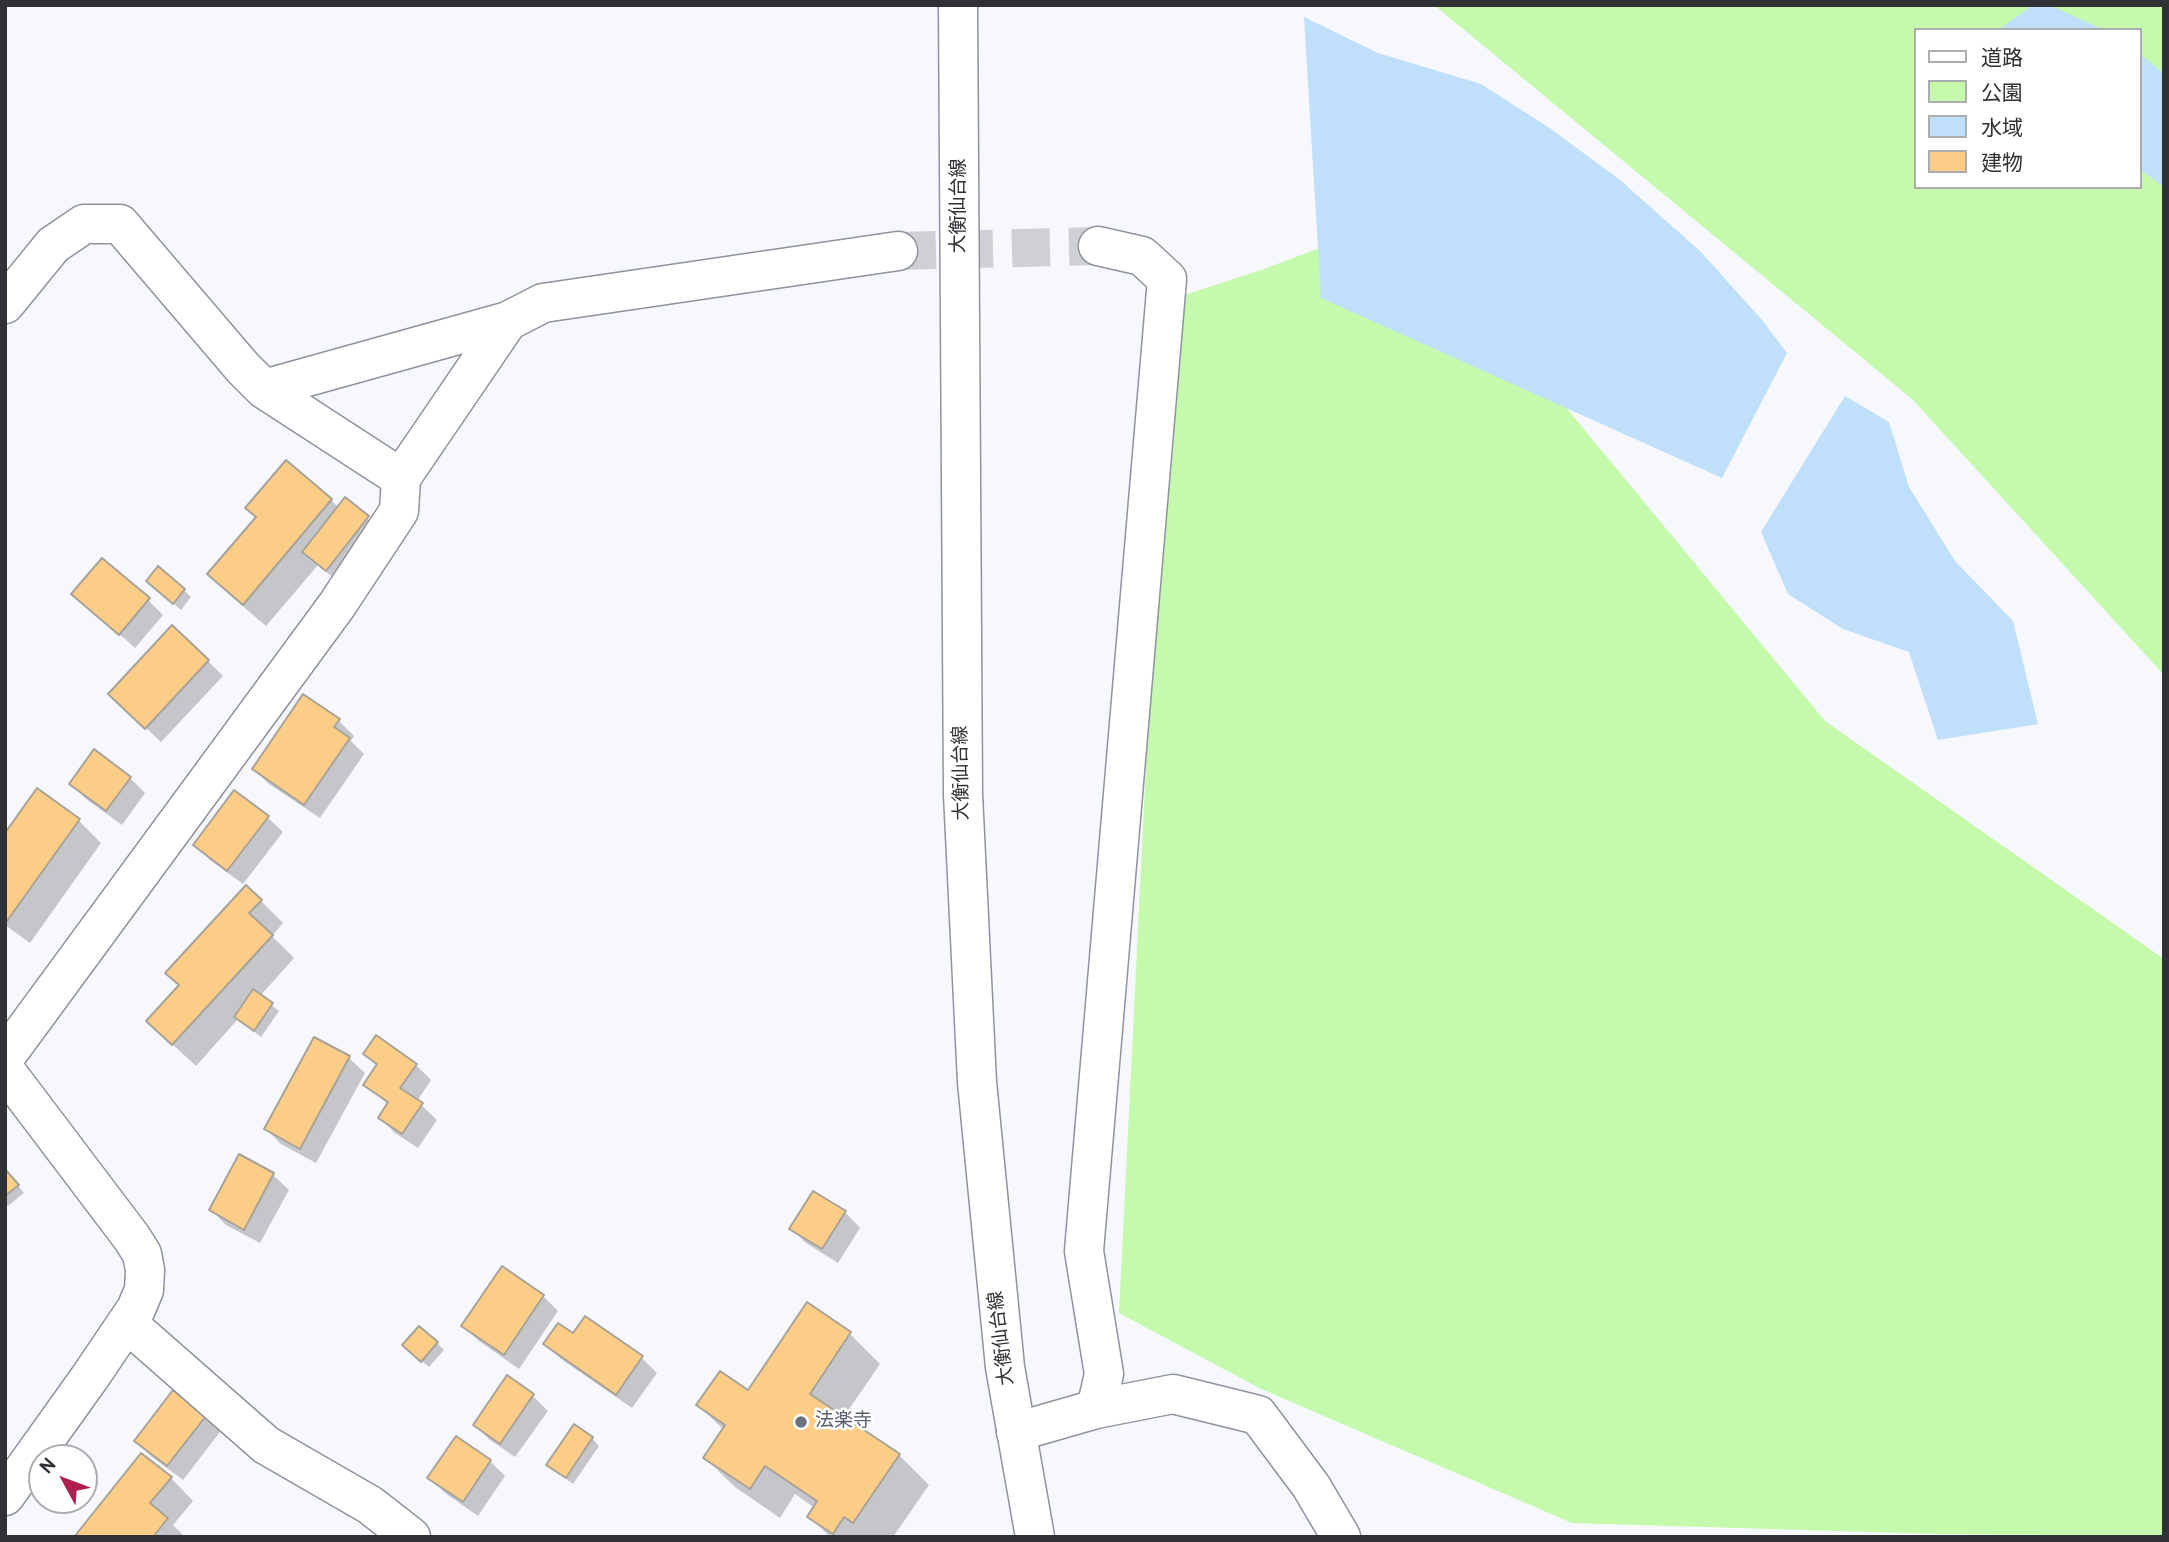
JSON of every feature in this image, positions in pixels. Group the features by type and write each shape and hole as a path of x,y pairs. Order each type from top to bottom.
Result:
{"street":[{"name":"大衡仙台線","path":"958,5 963,794 977,1083 1005,1367 1035,1537"},
{"path":"5,304 53,245 84,224 120,224 254,379 401,478"},
{"path":"1096,1409 1104,1374 1084,1251 1167,279 1142,256 1098,246"},
{"path":"254,379 508,321 543,303 898,251"},
{"path":"5,1057 337,605 399,511 401,478 508,321"},
{"path":"5,1070 142,1254 145,1269 144,1290 127,1324 5,1496"},
{"path":"127,1324 266,1444 370,1505 411,1537"},
{"path":"1016,1432 1096,1409 1173,1394 1258,1415 1311,1486 1341,1537"}],"green space":[{"path":"1434,5 2164,5 2164,675 1912,399"},
{"path":"1365,231 1526,359 1825,721 2164,959 2164,1536 1938,1534 1572,1523 1259,1388 1119,1313 1169,300 1264,269"}],"water":[{"path":"2033,5 2049,5 2100,28 2001,28"},
{"path":"1304,17 1378,53 1481,84 1551,129 1620,180 1700,251 1762,320 1787,353 1722,478 1321,298"},
{"path":"2141,55 2164,74 2164,187 2141,170"},
{"path":"1845,396 1889,422 1909,487 1955,561 2013,621 2038,724 1938,740 1909,652 1843,629 1788,594 1761,532"}],"building":[{"path":"286,460 332,499 243,605 207,574 256,517 245,508"},
{"path":"345,497 369,516 326,571 302,552"},
{"path":"102,558 150,598 119,635 71,594"},
{"path":"158,566 185,589 173,604 146,581"},
{"path":"172,625 209,660 145,729 108,694"},
{"path":"303,694 340,719 334,727 350,738 304,805 252,769"},
{"path":"94,749 131,777 106,811 69,784"},
{"path":"37,788 80,819 7,921 5,833"},
{"path":"234,790 269,816 227,871 193,845"},
{"path":"246,885 262,900 249,913 273,935 172,1045 146,1021 179,985 165,973"},
{"path":"253,989 273,1003 254,1031 234,1017"},
{"path":"376,1035 417,1064 400,1088 423,1103 402,1134 378,1118 388,1102 363,1085 377,1064 363,1054"},
{"path":"314,1037 350,1056 300,1149 264,1129"},
{"path":"239,1154 274,1173 244,1230 209,1210"},
{"path":"5,1169 19,1185 5,1196"},
{"path":"813,1191 846,1211 822,1249 789,1229"},
{"path":"502,1266 544,1295 504,1355 461,1326"},
{"path":"807,1302 851,1332 810,1394 900,1454 853,1523 844,1517 833,1534 807,1517 817,1501 765,1466 750,1489 703,1458 725,1425 696,1405 720,1371 748,1390"},
{"path":"585,1316 643,1356 616,1395 543,1344 558,1323 573,1333"},
{"path":"419,1326 438,1342 421,1362 402,1345"},
{"path":"507,1375 534,1394 500,1444 473,1425"},
{"path":"173,1390 206,1416 167,1466 134,1441"},
{"path":"574,1424 593,1437 566,1478 546,1465"},
{"path":"456,1436 491,1460 463,1502 427,1478"},
{"path":"141,1453 172,1477 150,1503 168,1518 153,1537 74,1537 92,1514 98,1514 98,1507"}],"tunnel":[{"path":"898,251 1098,246"}],"place":[{"name":"法楽寺","path":"801,1422"}]}
